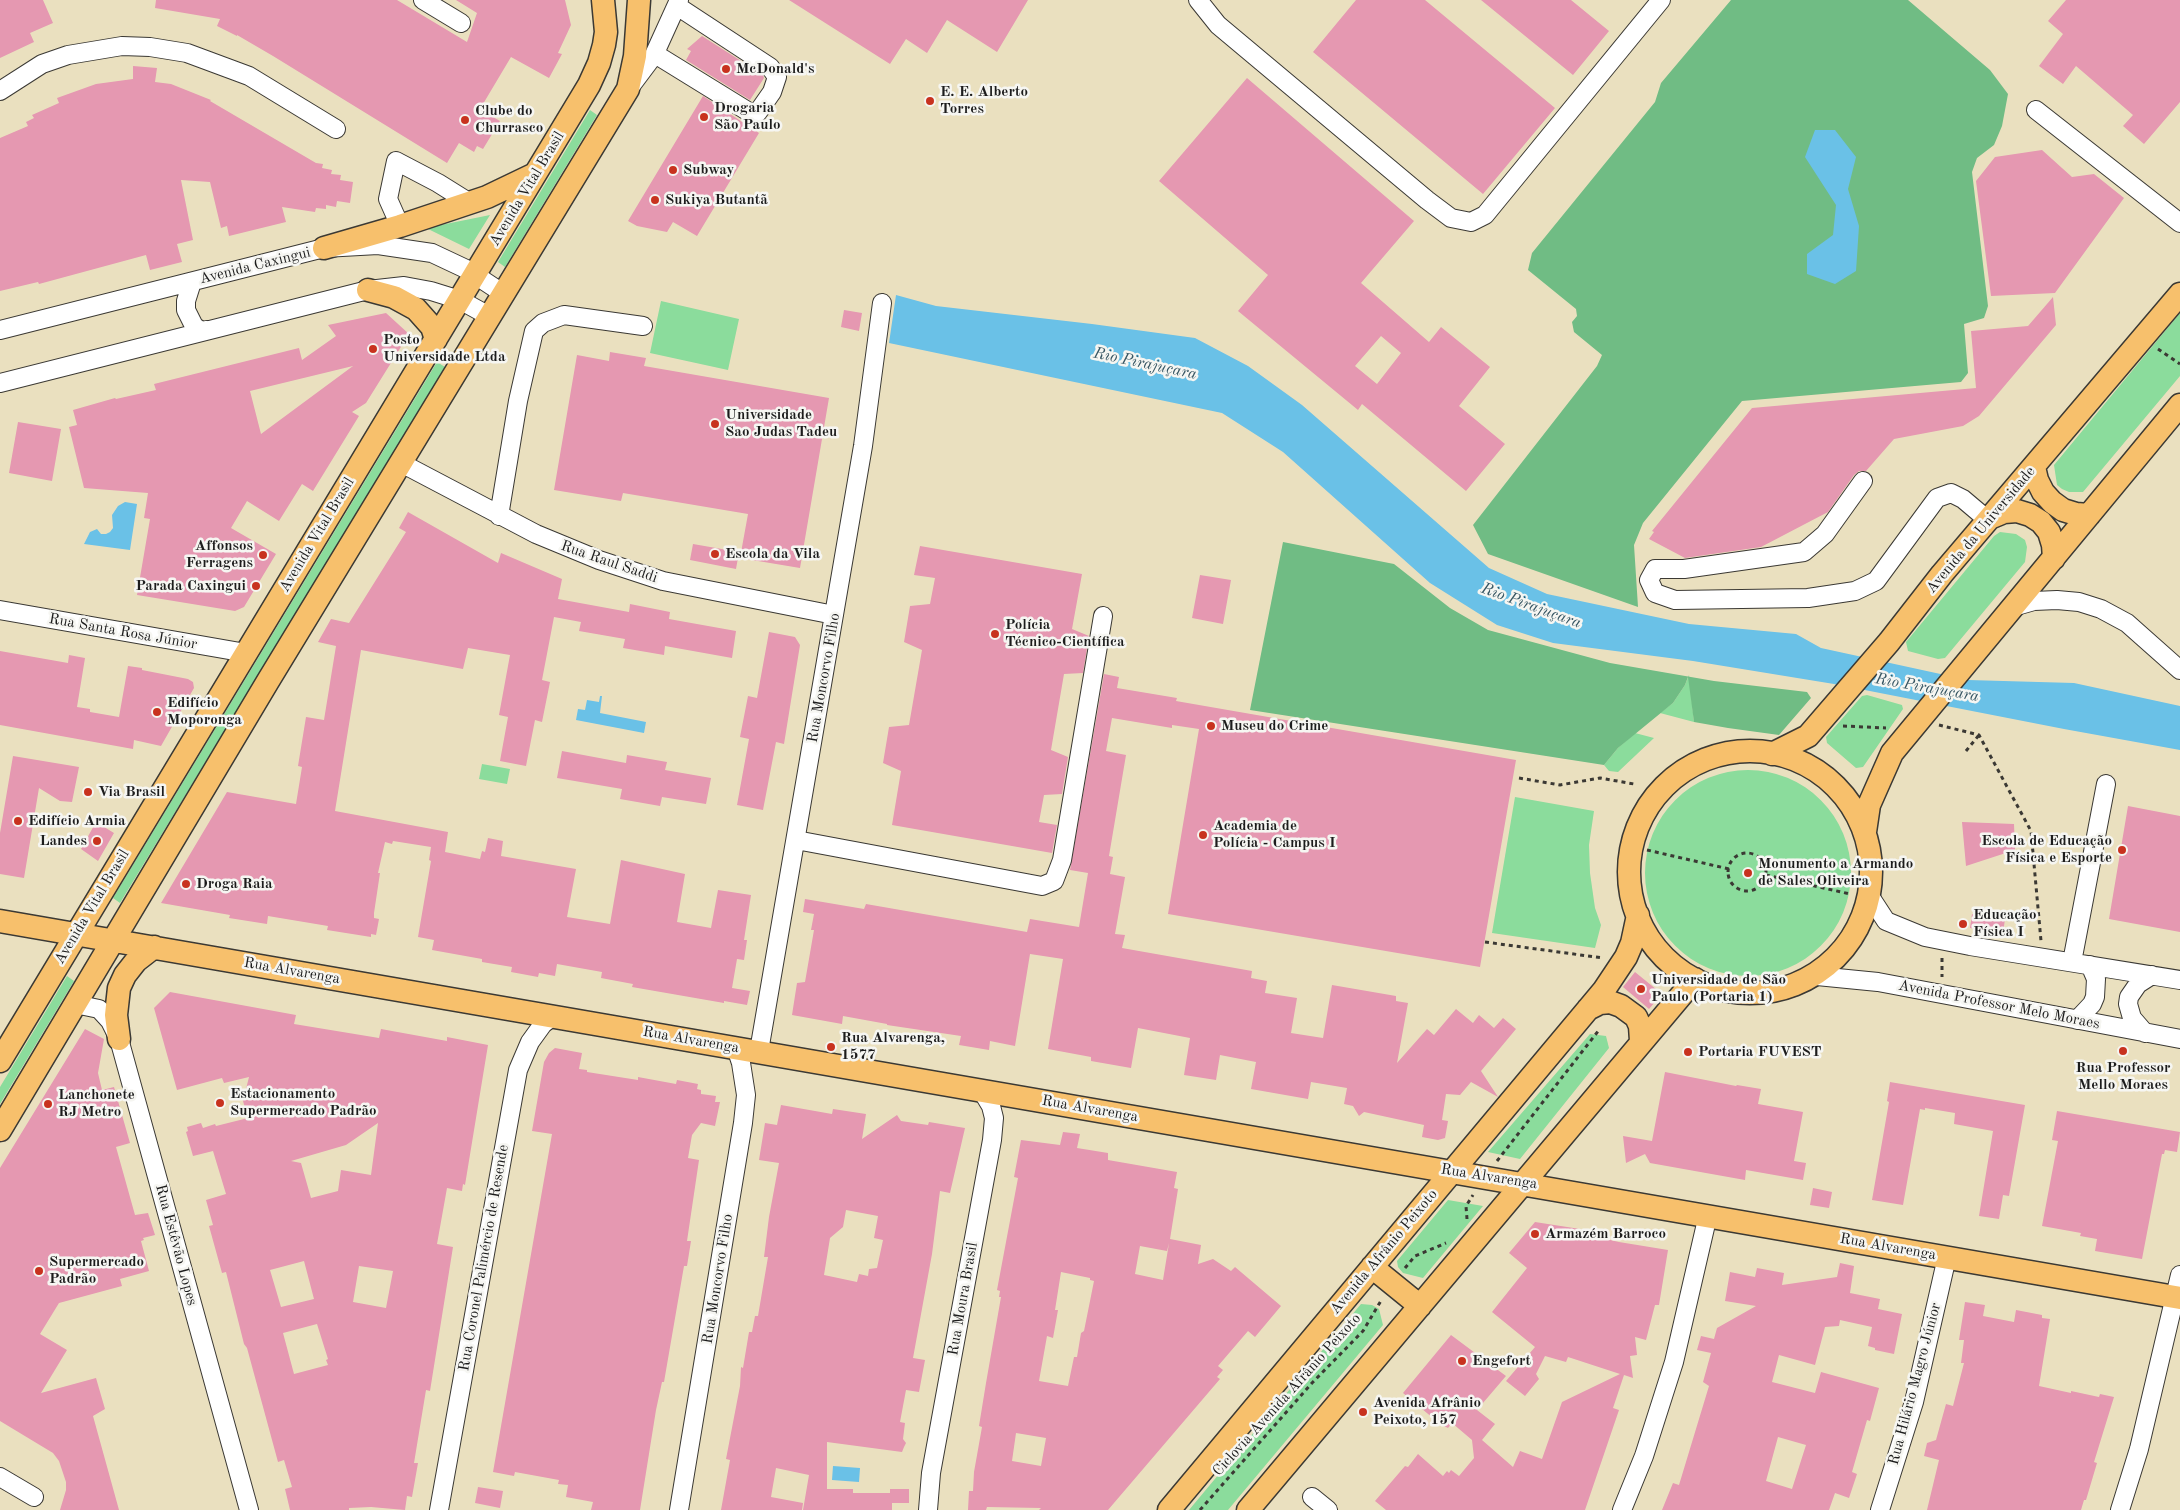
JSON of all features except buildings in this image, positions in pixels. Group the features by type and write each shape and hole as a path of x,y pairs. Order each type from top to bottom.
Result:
{"main road":[{"name":"Avenida Vital Brasil","path":"0,1061 589,85 599,63 606,32 603,0"},
{"path":"0,1130 628,89 635,56 638,0"},
{"path":"324,248 470,203 535,174"},
{"path":"368,290 394,297 416,309 432,327 436,339"},
{"name":"Avenida da Universidade","path":"1772,754 1808,736 1889,642 1942,574 2180,294"},
{"path":"1865,832 1869,805 1892,753 2180,405"},
{"path":"2034,467 2037,480 2043,492 2052,502 2063,510 2089,515"},
{"path":"1990,519 2004,512 2017,511 2030,514 2041,522 2049,532 2053,544 2054,558"},
{"path":"1728,750 1772,754 1799,762 1820,776 1847,803 1865,832 1872,861 1859,895 1857,928 1817,976 1788,989 1756,994 1724,990 1695,979 1677,967 1661,952 1648,935 1638,915 1632,894 1630,870 1634,836 1647,807 1674,774 1693,761 1709,754 1728,750"},
{"name":"Avenida Afrânio Peixoto","path":"1169,1510 1611,982 1632,943 1638,915"},
{"name":"Rua Alvarenga","path":"0,921 2178,1297"},
{"path":"119,1038 116,1015 119,988 124,974 136,961 154,947"},
{"path":"1248,1510 1695,979"},
{"path":"1588,1009 1600,1003 1610,1002 1620,1006 1636,1017 1640,1026 1641,1041"},
{"path":"1372,1267 1420,1306"}],"street":[{"path":"423,0 461,23"},
{"path":"1198,0 1218,25 1427,200 1451,218 1471,222 1485,214 1661,0"},
{"path":"628,89 654,54 678,3 775,72 777,77 772,92 764,106 758,112 752,113 654,54"},
{"path":"0,91 42,64 68,55 122,46 150,47 186,53 249,76 336,129"},
{"path":"2036,110 2180,223"},
{"path":"400,226 388,199 396,162 438,183 470,203"},
{"name":"Avenida Caxingui","path":"0,330 324,248 378,245 404,247 432,253 466,269 504,294"},
{"path":"192,282 186,301 186,310 194,326 201,331 207,330"},
{"path":"0,382 368,290 393,286 414,287 460,300 490,316"},
{"name":"Rua Moncorvo Filho","path":"758,1051 863,446 882,303"},
{"path":"499,516 518,401 534,331 543,323 564,315 643,326"},
{"name":"Rua Raul Saddi","path":"401,463 499,516 562,546 663,581 834,615"},
{"path":"1863,481 1825,534 1804,552 1684,569 1655,568 1648,580 1655,593 1675,600 1808,598 1855,591 1876,581 1937,498 1951,493 1963,499 1990,519"},
{"path":"2013,607 2034,601 2057,600 2079,602 2101,609 2127,623 2180,670"},
{"name":"Rua Santa Rosa Júnior","path":"0,610 246,653"},
{"path":"796,840 1042,886 1054,881 1062,860 1102,616"},
{"path":"2081,964 2106,784"},
{"path":"1859,895 1886,921 1912,932 1941,940 2180,980"},
{"path":"2077,1020 2087,1011 2095,997 2096,979 2081,964"},
{"path":"2145,1033 2132,1018 2128,1004 2129,997 2138,984 2152,975"},
{"name":"Avenida Professor Melo Moraes","path":"1817,976 1878,982 2180,1039"},
{"name":"Rua Estêvão Lopes","path":"75,1004 99,1009 110,1021 119,1038 249,1510"},
{"name":"Rua Coronel Palimércio de Resende","path":"439,1510 518,1070 530,1042 543,1024 552,1017"},
{"name":"Rua Moncorvo Filho","path":"680,1510 743,1123 746,1095 741,1063 736,1048"},
{"name":"Rua Moura Brasil","path":"928,1510 931,1473 992,1140 994,1118 991,1106 982,1091"},
{"path":"1622,1510 1644,1456 1674,1362 1708,1215"},
{"name":"Rua Hilário Magro Júnior","path":"1880,1510 1914,1402 1947,1257"},
{"path":"2120,1510 2139,1449 2178,1297 2180,1274"},
{"path":"0,1477 34,1497"},
{"path":"1312,1496 1328,1510"}],"path":[{"path":"2143,339 2180,364"},
{"path":"1832,708 1840,726 1915,724 1980,735"},
{"path":"1966,751 1980,735"},
{"path":"1980,735 2031,831 2042,957"},
{"path":"1519,778 1560,785 1600,778 1634,784"},
{"path":"1647,850 1729,869"},
{"path":"1747,853 1753,854 1763,862 1766,875 1760,886 1750,891 1744,891 1730,880 1729,869 1735,858 1747,853"},
{"path":"1766,875 1859,895"},
{"path":"1941,940 1942,994"},
{"path":"1485,942 1611,959"},
{"path":"1465,1224 1467,1219 1466,1206 1484,1177 1601,1028"},
{"name":"Ciclovia Avenida Afrânio Peixoto","path":"1200,1510 1312,1383 1363,1330 1392,1283 1415,1256 1454,1239"}],"green space":[{"path":"1731,0 1908,0 1990,70 2008,94 2002,126 1994,145 1977,158 1972,172 1988,306 1984,318 1964,324 1968,373 1961,382 1742,401 1643,523 1634,545 1638,607 1488,554 1473,525 1597,366 1602,355 1574,332 1572,322 1577,316 1576,309 1528,270 1532,253 1655,102 1661,83"},
{"path":"590,110 597,115 505,267 498,262"},
{"path":"490,215 469,249 426,228"},
{"path":"661,301 739,319 728,370 650,353"},
{"path":"2180,313 2180,376 2083,492 2069,492 2062,489 2057,485 2054,465"},
{"path":"437,362 445,367 120,903 113,898"},
{"path":"2000,532 2016,534 2025,540 2027,547 2025,562 1945,658 1938,659 1908,651 1906,642 1994,536"},
{"path":"1283,542 1394,564 1450,608 1488,630 1610,663 1714,681 1807,692 1811,698 1779,735 1728,728 1694,722 1688,677 1673,703 1618,748 1604,765 1250,710"},
{"path":"1689,675 1694,722 1660,713 1673,703"},
{"path":"1867,695 1902,705 1903,709 1863,767 1856,768 1827,743 1826,737 1862,696"},
{"path":"1635,733 1654,738 1618,772 1609,771 1604,765 1618,748"},
{"path":"482,764 510,769 507,784 479,779"},
{"path":"1738,770 1758,770 1778,774 1797,782 1821,800 1834,816 1843,833 1851,863 1847,903 1843,913 1834,930 1821,946 1797,964 1778,972 1758,976 1738,976 1718,972 1699,964 1683,953 1668,938 1657,922 1649,903 1645,883 1645,863 1649,843 1657,824 1668,808 1683,793 1699,782 1718,774"},
{"path":"1515,797 1594,811 1589,845 1590,873 1595,908 1601,925 1595,948 1492,933"},
{"path":"67,976 74,981 0,1104 0,1087"},
{"path":"1590,1034 1606,1036 1609,1048 1520,1159 1488,1152"},
{"path":"1448,1200 1483,1206 1423,1278 1403,1273 1398,1267 1397,1261"},
{"path":"1361,1304 1372,1305 1379,1309 1383,1325 1228,1510 1189,1510"}],"water":[{"path":"1815,130 1835,130 1856,157 1848,189 1859,226 1856,271 1835,284 1807,274 1807,254 1833,235 1836,205 1805,157"},
{"name":"Rio Pirajuçara","path":"896,295 936,306 1195,338 1248,366 1302,405 1489,568 1547,594 1689,624 1796,634 1821,648 1968,680 2074,683 2180,706 2180,750 1834,684 1693,661 1553,643 1497,625 1430,583 1283,452 1222,413 889,343"},
{"path":"125,502 137,504 130,550 84,544 90,532 97,529 101,534 110,532 113,528 112,515 118,506"},
{"path":"600,696 602,696 600,713 646,722 644,733 576,720 578,709 585,710 587,700 599,702"},
{"path":"833,1466 860,1468 859,1482 832,1480"}],"place":[{"name":"McDonald's","path":"726,69"},
{"name":"E. E. Alberto Torres","path":"930,101"},
{"name":"Drogaria São Paulo","path":"704,117"},
{"name":"Clube do Churrasco","path":"465,120"},
{"name":"Subway","path":"673,170"},
{"name":"Sukiya Butantã","path":"655,200"},
{"name":"Posto Universidade Ltda","path":"373,349"},
{"name":"Universidade Sao Judas Tadeu","path":"715,424"},
{"name":"Escola da Vila","path":"715,554"},
{"name":"Affonsos Ferragens","path":"263,555"},
{"name":"Parada Caxingui","path":"256,586"},
{"name":"Polícia Técnico-Científica","path":"995,634"},
{"name":"Edifício Moporonga","path":"157,712"},
{"name":"Museu do Crime","path":"1211,726"},
{"name":"Via Brasil","path":"88,792"},
{"name":"Edifício Armia","path":"18,821"},
{"name":"Academia de Polícia - Campus I","path":"1203,835"},
{"name":"Landes","path":"97,841"},
{"name":"Escola de Educação Física e Esporte","path":"2122,850"},
{"name":"Monumento a Armando de Sales Oliveira","path":"1748,873"},
{"name":"Droga Raia","path":"186,884"},
{"name":"Educação Física I","path":"1963,924"},
{"name":"Universidade de São Paulo (Portaria 1)","path":"1641,989"},
{"name":"Rua Alvarenga, 1577","path":"831,1047"},
{"name":"Rua Professor Mello Moraes","path":"2123,1051"},
{"name":"Portaria FUVEST","path":"1688,1052"},
{"name":"Estacionamento Supermercado Padrão","path":"220,1103"},
{"name":"Lanchonete RJ Metro","path":"48,1104"},
{"name":"Armazém Barroco","path":"1535,1234"},
{"name":"Supermercado Padrão","path":"39,1271"},
{"name":"Engefort","path":"1462,1361"},
{"name":"Avenida Afrânio Peixoto, 157","path":"1363,1412"}]}
